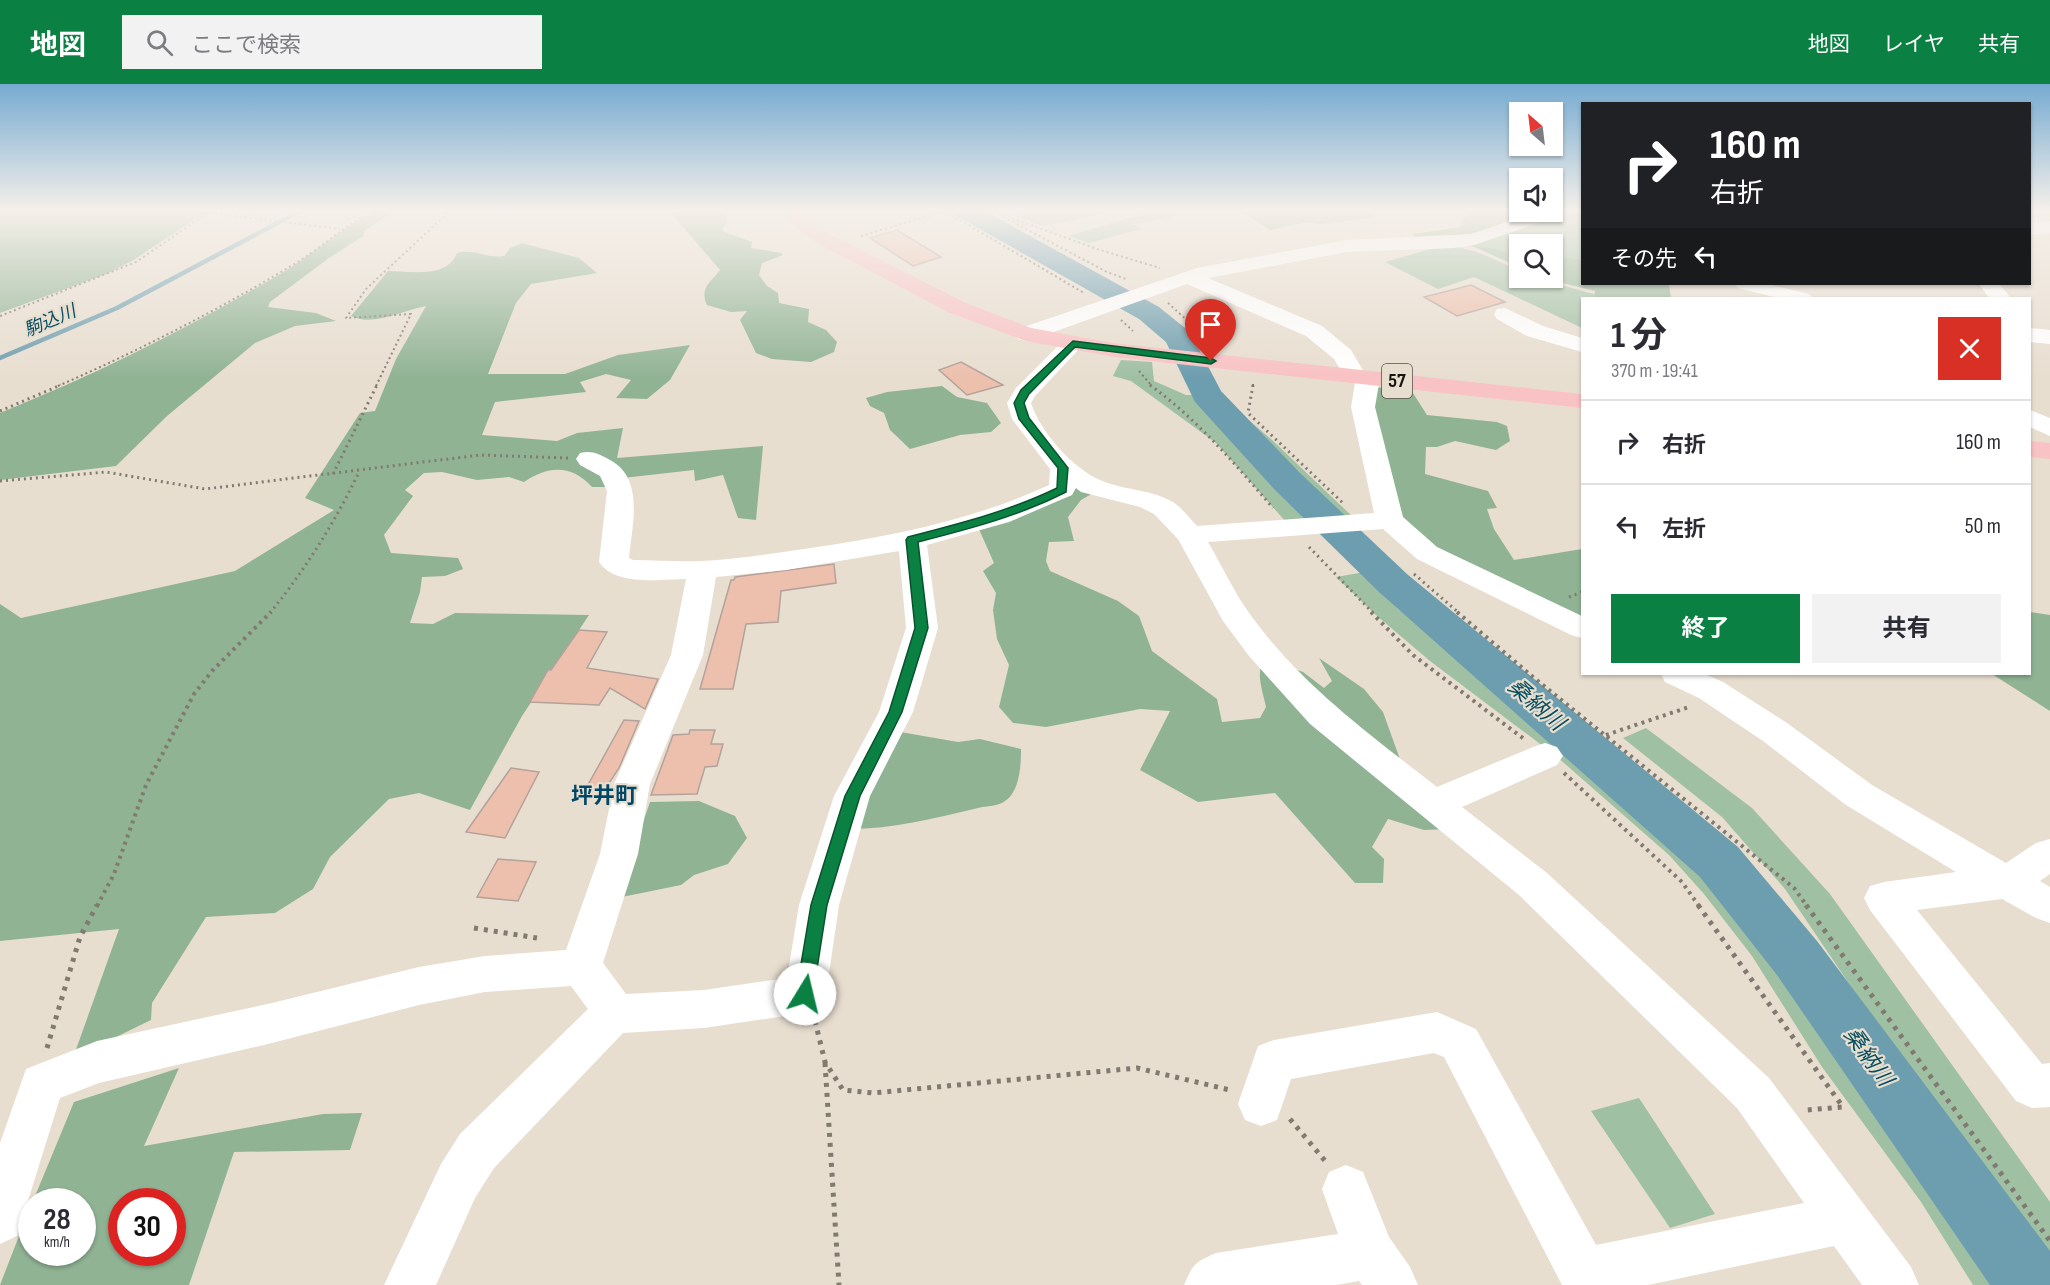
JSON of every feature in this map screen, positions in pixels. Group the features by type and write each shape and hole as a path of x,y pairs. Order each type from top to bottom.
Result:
{"main road":[{"name":"57","path":"877,266 958,308 1026,334 1073,344 1147,353 1213,353 1255,365 1581,401"},
{"path":"2031,448 2050,451"}],"street":[{"path":"1026,334 1188,277 1244,266"},
{"path":"1188,277 1314,330 1343,355 1361,377 1369,522"},
{"path":"1748,285 1798,297"},
{"path":"1990,285 1999,297"},
{"path":"1505,315 1535,331 1581,345"},
{"path":"2031,334 2050,337"},
{"path":"1073,344 1024,393 1019,403 1024,419 1063,468 1091,486 1150,501 1164,508 1190,535 1234,614 1260,648 1322,715 1533,884 1753,1093 1893,1285"},
{"path":"2031,418 2050,428"},
{"path":"589,459 611,471 621,491 614,562 628,569 703,570 796,560 912,540 967,526 1035,503 1062,489 1063,468"},
{"path":"1190,535 1369,522 1427,553 1581,628"},
{"path":"410,1285 458,1181 477,1151 614,1014 704,1009 805,994 819,905 852,796 896,712 922,628 912,540"},
{"path":"614,1014 585,956 619,854 632,784 687,655 703,570"},
{"path":"1679,675 1722,697 1775,732 1859,795 2050,906"},
{"path":"1432,804 1545,756"},
{"path":"2050,854 2007,882 1884,898 2032,1086 2050,1085"},
{"path":"0,1219 42,1084 97,1062 272,1023 419,986 585,956"},
{"path":"1261,1104 1274,1061 1437,1032 1460,1043 1586,1279 1845,1219"},
{"path":"1210,1285 1216,1279 1381,1270 1346,1189"}],"path":[{"path":"0,316 126,266"},
{"path":"0,411 67,384 237,297 292,266"},
{"path":"333,475 411,314 346,318 366,289 391,266"},
{"path":"1039,266 1106,305 1140,337 1140,349 1147,353 1136,360 1142,378 1170,397 1198,424 1413,655 1545,756 1682,882 1843,1107 1768,1113"},
{"path":"1096,266 1149,291 1185,316 1213,353"},
{"path":"1152,266 1188,277"},
{"path":"1255,365 1248,412 1369,522"},
{"path":"0,481 106,472 205,489 359,472 480,455 589,459"},
{"path":"42,1084 42,1064 81,938 114,874 146,785 194,694 212,671 266,618 291,587 341,509 359,472"},
{"path":"1407,568 1533,677 1794,888 2050,1241"},
{"path":"1605,735 1722,697"},
{"path":"474,928 585,956"},
{"path":"805,994 815,1020 825,1062 839,1285"},
{"path":"825,1062 843,1090 873,1093 1137,1068 1234,1091 1293,1121 1346,1189"}],"green space":[{"path":"0,266 122,266 106,274 0,313"},
{"path":"292,266 318,266 270,302 268,307 316,313 336,321 295,326 255,343 167,416 116,466 0,480 0,413 140,350 208,315"},
{"path":"589,266 597,273 531,284 516,303 488,374 565,374 618,355 690,345 670,380 647,399 616,398 631,380 606,374 580,382 586,392 495,402 482,435 557,441 577,433 623,428 617,458 763,446 756,520 738,518 723,475 695,481 694,470 623,478 618,487 592,487 576,474 559,470 542,473 524,482 509,477 477,480 442,472 424,473 405,490 413,496 384,535 391,553 458,558 463,569 445,576 422,577 420,592 410,623 433,624 455,613 589,615 522,716 470,810 419,793 389,799 330,857 313,889 275,913 206,917 152,1003 151,1020 73,1058 119,929 0,941 0,604 21,618 235,571 334,510 305,498 360,413 375,411 396,359 426,306 378,319 360,319 351,316 388,271 427,272 445,267"},
{"path":"717,266 761,266 759,275 767,286 778,293 779,303 809,309 808,322 826,330 837,342 834,352 811,362 772,359 756,353 740,320 747,311 731,312 707,305 705,290 720,270"},
{"path":"1393,266 1509,266 1509,288 1563,288 1563,286 1595,294 1594,297 1581,297 1581,328 1474,277 1438,289"},
{"path":"1563,266 1581,266 1581,285 1669,285 1671,297 1594,297 1595,291 1563,283"},
{"path":"1121,360 1152,362 1154,381 1186,395 1223,398 1271,439 1355,519 1286,522 1216,443 1131,381 1113,376"},
{"path":"942,386 957,397 987,403 1001,423 991,432 960,435 910,449 890,430 884,413 870,406 866,398 887,392"},
{"path":"1374,387 1411,390 1427,415 1497,422 1507,426 1510,441 1496,450 1455,441 1437,447 1426,447 1425,474 1488,491 1497,508 1487,509 1494,529 1514,560 1581,549 1581,619 1432,552 1396,521 1375,434"},
{"path":"1075,481 1095,492 1081,500 1068,517 1074,541 1049,542 1046,561 1050,571 1118,601 1139,616 1152,651 1217,699 1222,722 1260,718 1266,707 1260,676 1264,659 1303,672 1324,688 1332,681 1319,658 1364,689 1383,712 1401,762 1448,829 1424,830 1388,819 1372,847 1384,859 1383,883 1355,883 1275,793 1198,802 1140,770 1170,711 1140,709 1046,727 1013,723 999,707 1009,665 997,639 993,610 996,593 983,571 994,563 978,527 1072,495"},
{"path":"1365,572 1398,609 1538,719 1584,752 1699,849 1734,886 1775,951 2015,1285 1973,1285 1921,1202 1822,1067 1752,956 1704,894 1669,855 1556,756 1430,661 1336,577"},
{"path":"2031,612 2050,615 2050,711 1994,675 2031,675"},
{"path":"1646,728 1752,808 1830,894 2050,1202 2050,1275 1785,889 1722,817 1623,738"},
{"path":"889,730 958,742 980,739 1021,749 1020,770 1014,791 1005,801 996,805 898,825 849,829"},
{"path":"699,801 735,816 747,838 728,864 694,875 681,885 617,898 650,802"},
{"path":"179,1068 144,1146 323,1114 362,1113 350,1150 234,1152 189,1285 0,1285 18,1239 18,1266 96,1266 96,1188 38,1188 74,1102"},
{"path":"1639,1098 1715,1214 1670,1228 1591,1111"}],"building":[{"path":"1471,285 1505,302 1457,316 1424,297"},
{"path":"961,362 1003,385 967,395 939,370"},
{"path":"834,564 836,583 781,591 778,622 746,624 733,689 700,689 731,580 735,577"},
{"path":"579,630 607,632 587,668 658,679 645,709 610,688 599,705 530,702 548,670 551,670"},
{"path":"624,720 639,721 619,768 598,800 584,792"},
{"path":"690,730 715,730 711,744 723,744 717,766 705,767 697,794 651,795 673,735 689,734"},
{"path":"511,768 539,772 505,838 466,832"},
{"path":"498,859 536,862 518,901 477,897"}],"waterway":[{"name":"駒込川","path":"0,358 117,308 196,266"},
{"name":"桑納川","path":"1065,266 1149,313 1179,338 1207,395 1287,481 1393,583 1719,862 1797,958 2032,1285"}],"district":[{"name":"坪井町","path":"604,796"}],"route":[{"path":"805,994 819,905 852,796 896,712 922,628 912,540 967,526 1035,503 1062,489 1063,468 1024,419 1019,403 1024,393 1073,344 1211,361"}]}
